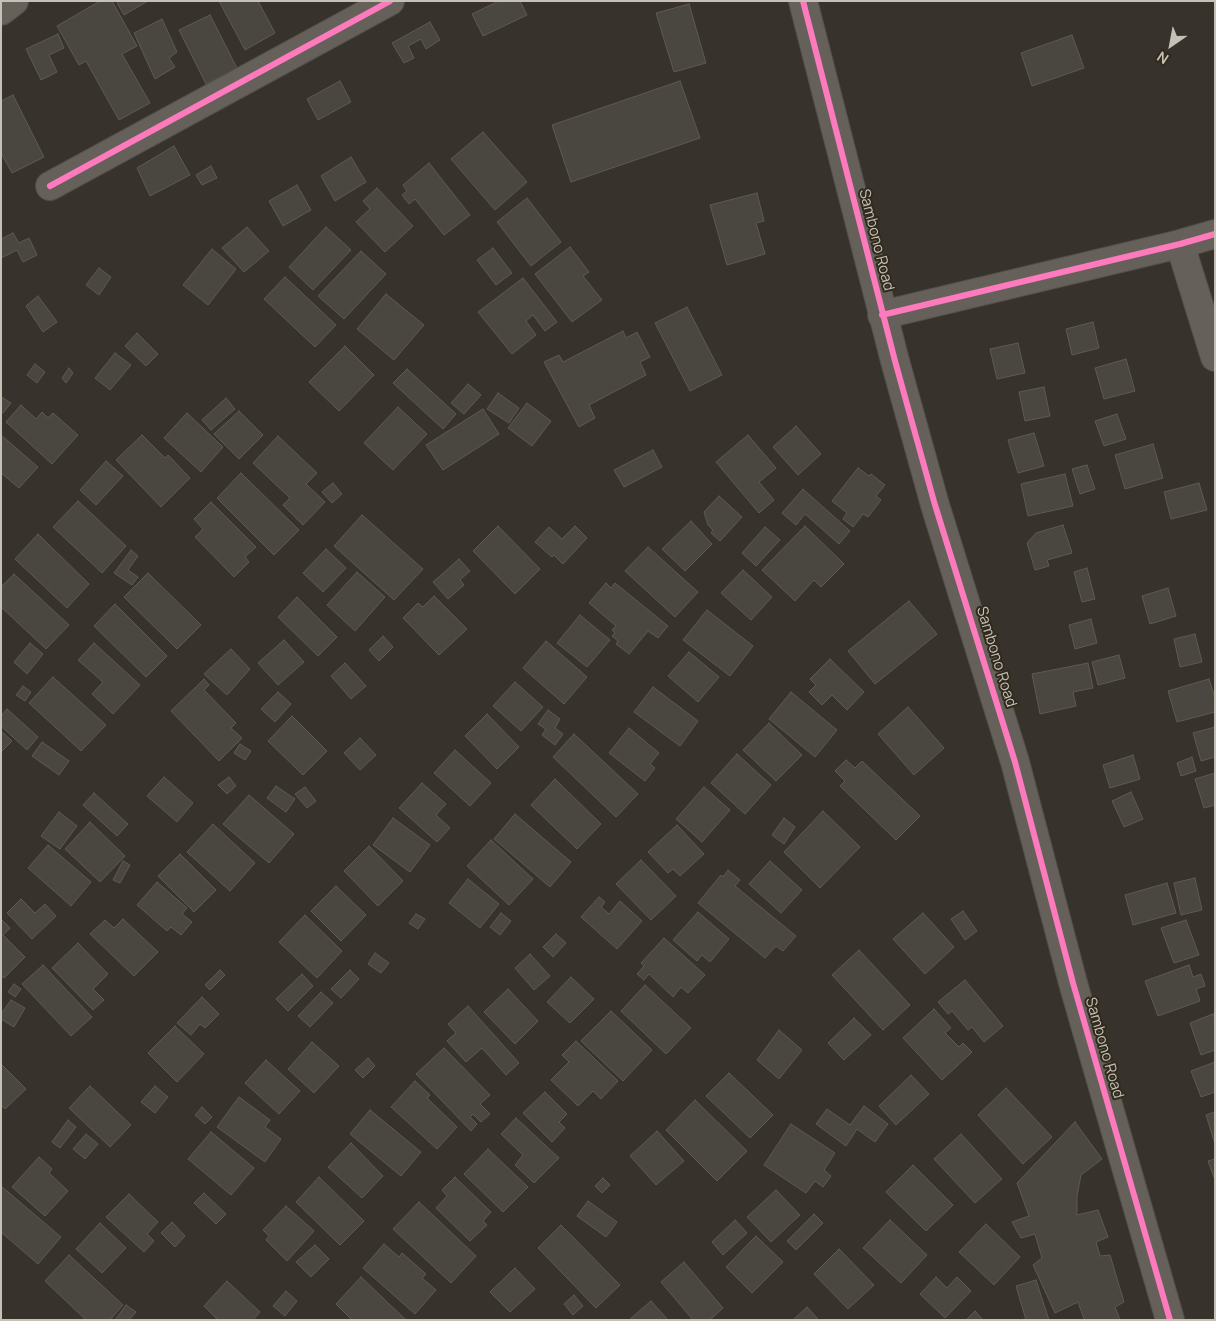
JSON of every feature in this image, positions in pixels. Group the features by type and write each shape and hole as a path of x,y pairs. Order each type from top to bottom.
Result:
{"street":[{"path":"1,11 14,1"},
{"path":"50,186 390,1"},
{"name":"Sambono Road","path":"802,1 882,315 935,505 1015,762 1072,983 1170,1320"},
{"path":"882,315 1215,234"},
{"path":"1180,244 1215,357"}],"building":[{"path":"100,1 112,1 137,46 122,54 150,103 119,120 86,61 79,65 57,26"},
{"path":"119,1 148,1 124,15 117,3"},
{"path":"219,1 258,1 275,33 245,50"},
{"path":"499,1 520,1 527,15 483,36 472,14"},
{"path":"689,4 706,63 674,72 656,13"},
{"path":"210,15 237,68 206,84 179,30"},
{"path":"162,19 177,52 169,58 175,67 155,79 134,33"},
{"path":"430,22 440,40 426,49 421,39 408,46 414,58 404,63 392,43"},
{"path":"58,34 64,48 49,55 57,72 41,80 26,49"},
{"path":"1072,35 1084,68 1032,86 1021,53"},
{"path":"340,81 351,102 318,120 307,99"},
{"path":"680,81 700,138 571,182 552,125"},
{"path":"13,95 44,157 12,173 1,153 1,101"},
{"path":"483,132 527,182 495,210 451,159"},
{"path":"174,146 190,175 150,196 137,168"},
{"path":"351,157 366,182 335,201 321,176"},
{"path":"429,163 470,215 444,235 415,199 409,204 402,195 407,191 403,185"},
{"path":"211,166 217,178 202,185 196,175"},
{"path":"297,185 311,210 283,226 269,201"},
{"path":"377,188 413,226 385,252 356,222 370,209 363,201"},
{"path":"757,193 764,221 756,223 765,254 727,265 710,205"},
{"path":"527,198 561,242 531,266 497,222"},
{"path":"247,227 269,251 244,272 222,248"},
{"path":"326,227 351,250 313,290 289,267"},
{"path":"13,233 19,243 29,238 37,255 23,262 17,250 1,258 1,239"},
{"path":"570,247 589,272 583,276 602,300 572,322 535,274"},
{"path":"493,248 512,273 496,285 477,260"},
{"path":"212,249 236,269 208,305 183,285"},
{"path":"361,251 386,274 344,319 318,296"},
{"path":"99,268 111,277 99,295 86,285"},
{"path":"285,277 336,325 315,347 264,299"},
{"path":"523,278 557,322 545,331 533,315 526,321 536,335 512,354 478,312"},
{"path":"386,294 424,325 394,360 357,329"},
{"path":"38,296 57,322 43,332 26,306"},
{"path":"687,307 722,375 690,391 655,323"},
{"path":"1093,322 1099,348 1072,355 1066,329"},
{"path":"623,331 626,338 637,332 650,357 640,362 646,375 589,405 595,418 579,427 544,362 559,355 563,362"},
{"path":"137,333 158,354 146,366 125,346"},
{"path":"1018,343 1025,373 997,379 990,349"},
{"path":"345,346 374,375 339,411 309,382"},
{"path":"115,353 131,365 110,390 95,378"},
{"path":"1126,359 1135,391 1104,399 1095,368"},
{"path":"35,364 45,372 37,383 27,375"},
{"path":"69,368 73,373 66,383 62,378"},
{"path":"407,369 456,414 443,429 393,383"},
{"path":"468,384 481,395 464,414 451,403"},
{"path":"1044,387 1050,416 1025,421 1019,392"},
{"path":"498,393 519,408 509,423 487,409"},
{"path":"3,398 11,403 3,413 1,412 1,400"},
{"path":"226,398 235,409 211,430 202,420"},
{"path":"527,403 551,421 532,446 508,428"},
{"path":"21,405 36,419 42,412 48,418 53,413 78,435 52,464 6,422"},
{"path":"398,407 427,434 393,470 364,443"},
{"path":"483,409 499,434 443,470 426,445"},
{"path":"239,411 263,435 239,459 214,434"},
{"path":"187,413 223,447 201,472 164,438"},
{"path":"1117,414 1126,439 1104,446 1095,421"},
{"path":"796,426 821,454 798,475 773,447"},
{"path":"1034,433 1044,466 1018,473 1008,440"},
{"path":"1,435 38,467 19,488 1,473"},
{"path":"142,435 165,458 168,455 190,478 161,507 116,460"},
{"path":"748,435 776,468 759,482 774,500 759,513 716,462"},
{"path":"278,436 317,473 306,484 325,502 303,525 283,505 290,498 253,463"},
{"path":"1153,444 1163,478 1125,489 1115,455"},
{"path":"653,450 662,467 624,487 614,470"},
{"path":"106,461 123,476 96,505 80,490"},
{"path":"1087,465 1095,489 1080,494 1072,469"},
{"path":"858,468 869,476 871,474 885,485 876,496 881,500 868,517 863,514 853,527 843,519 847,513 832,501"},
{"path":"241,473 299,530 274,555 217,498"},
{"path":"1065,474 1073,506 1028,516 1021,484"},
{"path":"333,483 342,494 332,503 322,492"},
{"path":"1199,483 1207,510 1171,519 1164,492"},
{"path":"803,489 850,531 839,544 805,514 796,525 782,513"},
{"path":"719,496 742,517 720,541 711,533 713,530 708,525 704,512"},
{"path":"78,501 126,546 102,573 53,527"},
{"path":"211,502 256,547 245,557 249,562 234,577 195,537 203,529 194,519"},
{"path":"362,515 423,569 394,600 334,546"},
{"path":"691,521 712,544 685,571 662,549"},
{"path":"1063,525 1072,553 1047,560 1049,566 1035,570 1027,543 1036,533"},
{"path":"498,526 540,569 515,594 473,551"},
{"path":"575,526 587,538 563,564 554,555 552,557 535,542 549,527 562,539"},
{"path":"805,526 844,564 821,587 814,580 795,601 762,570"},
{"path":"765,527 780,540 756,566 742,553"},
{"path":"38,534 89,584 67,608 15,559"},
{"path":"648,547 698,592 675,617 625,571"},
{"path":"326,549 346,568 323,592 303,573"},
{"path":"131,550 138,556 128,570 138,577 132,585 114,573"},
{"path":"459,559 470,571 460,580 464,585 448,599 433,582"},
{"path":"1087,568 1095,599 1082,602 1074,572"},
{"path":"743,570 772,597 751,620 721,593"},
{"path":"357,572 385,597 355,631 327,605"},
{"path":"148,573 201,625 177,649 124,597"},
{"path":"14,574 69,625 46,649 1,607 1,587"},
{"path":"606,583 611,588 615,583 668,626 658,638 648,631 629,654 616,644 618,641 612,636 615,633 612,630 616,626 589,603"},
{"path":"1168,588 1176,616 1150,624 1142,596"},
{"path":"434,596 467,629 439,655 403,618 418,603 423,607"},
{"path":"297,597 337,637 318,656 278,617"},
{"path":"909,601 937,634 875,684 848,651"},
{"path":"115,604 167,656 146,677 94,626"},
{"path":"707,610 753,646 730,676 683,640"},
{"path":"580,615 610,640 587,667 557,643"},
{"path":"1091,619 1097,643 1075,649 1069,625"},
{"path":"1195,634 1202,662 1180,667 1174,639"},
{"path":"383,636 393,647 379,661 369,650"},
{"path":"284,640 304,662 278,685 258,663"},
{"path":"546,641 587,677 564,704 523,668"},
{"path":"30,643 43,654 27,674 14,662"},
{"path":"94,643 140,685 113,714 92,694 103,682 78,660"},
{"path":"231,649 250,669 227,695 204,674"},
{"path":"689,652 719,677 698,702 668,676"},
{"path":"1119,655 1125,678 1098,685 1092,662"},
{"path":"830,659 864,692 847,710 832,695 822,705 809,692 816,685 810,679"},
{"path":"345,663 366,686 351,699 331,676"},
{"path":"1088,663 1093,688 1073,692 1076,706 1040,714 1032,674"},
{"path":"53,677 106,725 81,751 29,703"},
{"path":"204,679 209,685 204,690 236,723 231,728 242,738 219,761 171,711"},
{"path":"1209,679 1215,698 1215,712 1177,722 1168,691"},
{"path":"515,682 543,707 521,731 493,706"},
{"path":"23,686 31,692 25,701 16,695"},
{"path":"653,687 698,721 680,746 634,712"},
{"path":"278,692 291,704 275,722 261,709"},
{"path":"791,692 837,730 815,757 769,719"},
{"path":"908,707 944,748 914,775 878,734"},
{"path":"7,709 38,737 27,750 1,726 1,716"},
{"path":"548,710 560,719 555,728 563,734 555,745 542,735 546,729 538,724"},
{"path":"487,714 519,747 497,769 465,736"},
{"path":"292,716 327,751 303,775 268,741"},
{"path":"769,723 802,755 776,781 743,750"},
{"path":"1215,727 1215,757 1201,761 1193,733"},
{"path":"629,728 659,753 650,764 655,768 645,781 609,753"},
{"path":"1,731 12,741 1,752"},
{"path":"574,734 638,794 616,817 553,757"},
{"path":"360,738 376,755 360,770 344,753"},
{"path":"42,742 69,761 59,775 32,756"},
{"path":"240,744 251,751 245,760 234,753"},
{"path":"455,750 491,783 470,806 434,773"},
{"path":"737,754 771,785 745,814 711,783"},
{"path":"1133,755 1140,779 1110,788 1103,765"},
{"path":"1192,757 1196,771 1181,776 1177,763"},
{"path":"846,760 855,768 862,761 920,816 896,840 840,786 845,781 835,771"},
{"path":"1215,773 1215,805 1204,808 1195,779"},
{"path":"164,777 193,803 177,822 147,796"},
{"path":"229,777 236,786 227,794 218,785"},
{"path":"555,779 601,824 577,849 531,805"},
{"path":"422,783 446,804 436,815 450,828 437,842 399,808"},
{"path":"276,786 295,799 286,812 267,798"},
{"path":"305,787 316,801 307,808 295,794"},
{"path":"704,787 730,810 702,842 676,819"},
{"path":"1131,792 1143,819 1124,827 1112,801"},
{"path":"94,793 128,824 117,836 83,805"},
{"path":"249,795 294,834 269,863 223,824"},
{"path":"823,811 860,847 820,888 784,852"},
{"path":"59,812 77,826 60,849 41,836"},
{"path":"515,814 571,862 550,887 494,839"},
{"path":"393,818 430,845 410,872 373,845"},
{"path":"784,818 795,827 784,844 772,835"},
{"path":"90,822 125,856 100,882 65,849"},
{"path":"213,824 255,863 230,891 187,852"},
{"path":"677,825 704,854 680,876 673,869 668,873 648,852"},
{"path":"491,840 533,879 509,905 467,866"},
{"path":"48,845 91,882 71,906 28,868"},
{"path":"369,846 403,881 378,906 344,871"},
{"path":"180,854 216,890 194,912 158,876"},
{"path":"641,860 676,896 651,920 616,884"},
{"path":"123,861 130,865 120,883 113,880"},
{"path":"770,861 802,890 781,913 749,884"},
{"path":"728,870 740,880 735,886 796,936 783,951 776,946 765,958 698,903 721,875 723,877"},
{"path":"1195,878 1202,910 1181,915 1174,883"},
{"path":"468,879 499,904 480,928 449,903"},
{"path":"157,882 187,908 182,914 192,922 181,935 171,927 167,931 137,905"},
{"path":"1167,883 1176,913 1133,925 1125,895"},
{"path":"336,886 366,915 341,941 311,911"},
{"path":"599,897 605,902 601,907 609,914 620,901 642,921 617,949 581,917"},
{"path":"21,899 35,913 45,904 56,916 32,939 7,913"},
{"path":"963,911 977,931 965,940 951,919"},
{"path":"698,912 729,939 710,962 702,955 697,961 673,940"},
{"path":"501,913 511,921 500,935 490,927"},
{"path":"923,913 954,947 925,974 893,939"},
{"path":"416,914 425,919 418,929 409,923"},
{"path":"305,915 342,951 317,978 279,942"},
{"path":"1,919 10,928 3,935 25,957 4,978 1,976"},
{"path":"123,919 158,952 134,976 90,934 105,920 114,928"},
{"path":"1186,920 1199,955 1174,963 1161,928"},
{"path":"556,934 566,943 553,957 543,947"},
{"path":"664,938 705,975 688,993 681,987 673,997 649,974 644,980 637,974 644,966 641,963"},
{"path":"78,943 108,974 93,989 104,1000 93,1010 52,968"},
{"path":"859,950 910,1005 883,1030 832,975"},
{"path":"375,953 389,963 381,973 368,964"},
{"path":"530,954 550,976 534,990 515,968"},
{"path":"43,965 92,1017 71,1036 22,984"},
{"path":"1189,965 1193,977 1201,974 1205,986 1196,989 1200,1001 1158,1016 1145,981"},
{"path":"220,970 225,975 210,990 205,985"},
{"path":"350,970 359,979 341,998 331,989"},
{"path":"302,974 313,986 288,1011 276,999"},
{"path":"571,977 594,999 570,1023 547,1002"},
{"path":"965,980 1003,1026 984,1042 972,1027 968,1030 952,1011 948,1014 938,1002"},
{"path":"14,984 21,989 15,997 8,992"},
{"path":"645,985 691,1028 666,1054 621,1011"},
{"path":"508,989 538,1021 515,1044 484,1012"},
{"path":"321,992 333,1003 310,1027 298,1016"},
{"path":"202,997 219,1014 205,1028 200,1024 191,1035 177,1023"},
{"path":"11,1000 25,1008 14,1027 1,1019 1,1014"},
{"path":"468,1006 519,1063 506,1075 482,1048 466,1062 447,1041 456,1033 448,1024"},
{"path":"934,1009 951,1028 945,1033 959,1047 963,1043 972,1052 942,1080 903,1038"},
{"path":"611,1011 652,1050 623,1081 581,1041"},
{"path":"1213,1014 1215,1019 1215,1050 1201,1055 1190,1023"},
{"path":"854,1018 871,1035 844,1060 828,1043"},
{"path":"175,1026 204,1054 177,1082 148,1053"},
{"path":"779,1030 802,1050 779,1079 757,1060"},
{"path":"576,1041 618,1081 601,1099 593,1091 578,1106 551,1080 569,1062 562,1055"},
{"path":"312,1042 339,1066 314,1093 288,1069"},
{"path":"444,1048 490,1095 480,1104 490,1114 481,1122 473,1114 470,1117 477,1124 471,1131 416,1074"},
{"path":"368,1058 375,1066 363,1078 355,1070"},
{"path":"266,1060 300,1091 279,1114 245,1083"},
{"path":"1215,1062 1215,1092 1201,1097 1191,1071"},
{"path":"1,1064 26,1089 5,1109 1,1105"},
{"path":"729,1073 773,1115 750,1138 706,1096"},
{"path":"911,1075 929,1094 896,1125 879,1106"},
{"path":"415,1081 430,1095 427,1098 457,1127 437,1149 391,1107"},
{"path":"90,1086 131,1125 110,1147 69,1108"},
{"path":"155,1086 168,1097 155,1113 141,1102"},
{"path":"1006,1088 1052,1137 1023,1164 978,1115"},
{"path":"545,1092 567,1114 559,1122 565,1128 552,1142 523,1113"},
{"path":"239,1097 270,1120 265,1127 281,1139 265,1162 217,1127"},
{"path":"695,1100 747,1151 717,1181 666,1130"},
{"path":"864,1106 888,1124 875,1142 857,1129 846,1146 816,1124 827,1109 850,1125"},
{"path":"202,1107 212,1117 205,1124 195,1115"},
{"path":"370,1110 421,1152 401,1176 350,1134"},
{"path":"1215,1112 1215,1144 1206,1115"},
{"path":"516,1118 559,1158 534,1183 515,1165 523,1155 501,1134"},
{"path":"68,1120 76,1127 60,1148 52,1142"},
{"path":"1075,1122 1102,1159 1081,1175 1077,1196 1077,1215 1098,1210 1108,1237 1096,1242 1100,1256 1110,1255 1124,1302 1115,1307 1120,1320 1082,1320 1084,1319 1078,1302 1055,1313 1033,1265 1042,1258 1035,1234 1021,1238 1012,1222 1029,1216 1017,1183"},
{"path":"791,1124 835,1153 824,1170 831,1176 823,1187 815,1181 806,1193 764,1165"},
{"path":"657,1131 684,1161 656,1185 630,1156"},
{"path":"211,1132 254,1168 231,1195 188,1159"},
{"path":"86,1134 98,1144 85,1159 73,1149"},
{"path":"961,1134 1002,1179 975,1203 934,1159"},
{"path":"351,1143 383,1176 362,1198 328,1167"},
{"path":"488,1149 528,1187 503,1212 464,1174"},
{"path":"39,1157 52,1169 49,1173 68,1191 45,1216 12,1187"},
{"path":"1215,1159 1215,1180 1208,1161"},
{"path":"913,1165 953,1205 926,1231 886,1192"},
{"path":"319,1177 364,1221 340,1245 296,1202"},
{"path":"455,1177 491,1212 483,1221 487,1225 470,1241 436,1208 447,1196 442,1190"},
{"path":"603,1178 610,1185 602,1193 595,1186"},
{"path":"1,1186 61,1237 38,1264 1,1232"},
{"path":"776,1190 800,1215 771,1242 747,1217"},
{"path":"204,1193 226,1214 216,1224 194,1203"},
{"path":"129,1194 158,1222 147,1234 154,1241 144,1252 106,1217"},
{"path":"588,1201 617,1222 606,1237 577,1216"},
{"path":"419,1202 476,1256 451,1283 393,1229"},
{"path":"286,1206 314,1231 287,1261 266,1240 269,1236 263,1230"},
{"path":"814,1214 823,1223 796,1250 787,1241"},
{"path":"735,1220 747,1233 723,1255 712,1242"},
{"path":"890,1220 927,1255 901,1283 863,1248"},
{"path":"172,1222 185,1236 175,1247 161,1233"},
{"path":"100,1223 126,1248 102,1273 76,1249"},
{"path":"986,1224 1020,1257 994,1285 959,1252"},
{"path":"561,1225 620,1285 596,1308 538,1248"},
{"path":"756,1236 783,1262 752,1293 726,1267"},
{"path":"384,1244 399,1257 402,1253 426,1274 422,1278 436,1290 415,1314 363,1268"},
{"path":"315,1245 329,1259 311,1277 296,1262"},
{"path":"839,1249 874,1285 848,1309 814,1274"},
{"path":"69,1255 123,1305 110,1320 86,1320 45,1281"},
{"path":"684,1262 723,1308 710,1320 693,1320 661,1282"},
{"path":"515,1268 535,1289 510,1312 490,1292"},
{"path":"361,1277 406,1320 352,1320 336,1304"},
{"path":"936,1277 947,1288 957,1277 971,1291 945,1318 920,1294"},
{"path":"1036,1280 1049,1320 1026,1320 1016,1286"},
{"path":"227,1281 260,1312 253,1320 218,1320 204,1306"},
{"path":"286,1291 297,1301 285,1316 273,1306"},
{"path":"574,1295 583,1306 573,1315 564,1304"},
{"path":"651,1301 668,1320 629,1320"},
{"path":"126,1305 136,1312 129,1320 115,1320"},
{"path":"807,1307 819,1320 793,1320"},
{"path":"975,1311 983,1320 966,1320"}],"cycle path":[{"path":"50,186 390,1"},
{"path":"803,1 895,361 935,505 1015,762 1073,983 1170,1320"},
{"path":"882,315 1215,234"}]}
